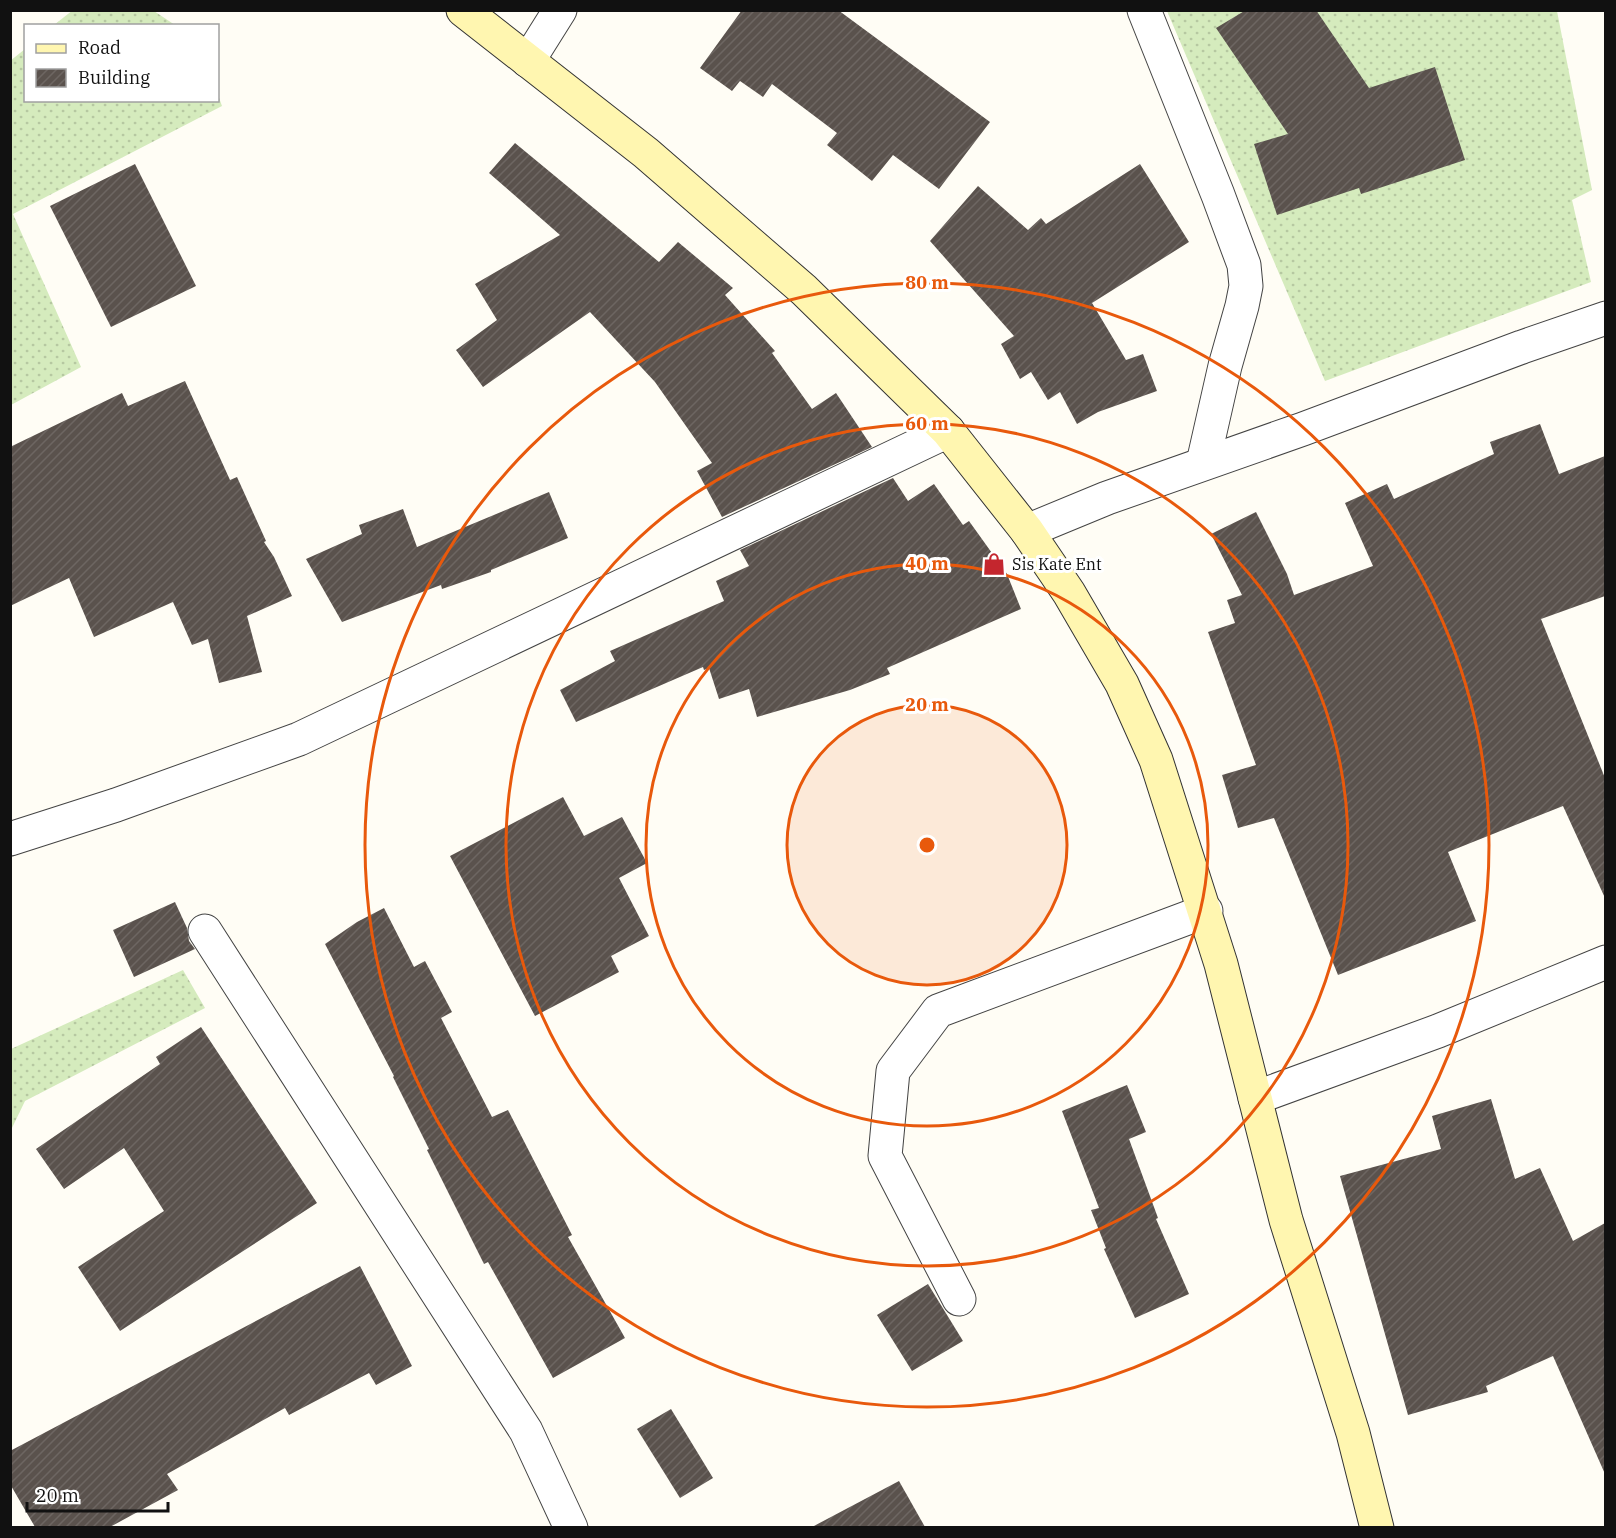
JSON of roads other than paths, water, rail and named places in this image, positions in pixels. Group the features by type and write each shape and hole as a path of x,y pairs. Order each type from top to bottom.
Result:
{"street":[{"path":"463,10 646,153 804,290 948,431 1027,531 1069,593 1126,693 1156,760 1206,911 1286,1220 1353,1433 1377,1527"},
{"path":"528,61 560,10"},
{"path":"1144,10 1244,265 1246,286 1242,306 1225,366 1203,463"},
{"path":"1027,531 1107,498 1605,318"},
{"path":"10,839 116,805 299,739 948,431"},
{"path":"959,1299 885,1156 893,1071 939,1011 1206,911"},
{"path":"206,931 526,1431 571,1527"},
{"path":"1255,1098 1438,1031 1605,962"}],"place":[{"name":"Sis Kate Ent","path":"994,564"}]}
